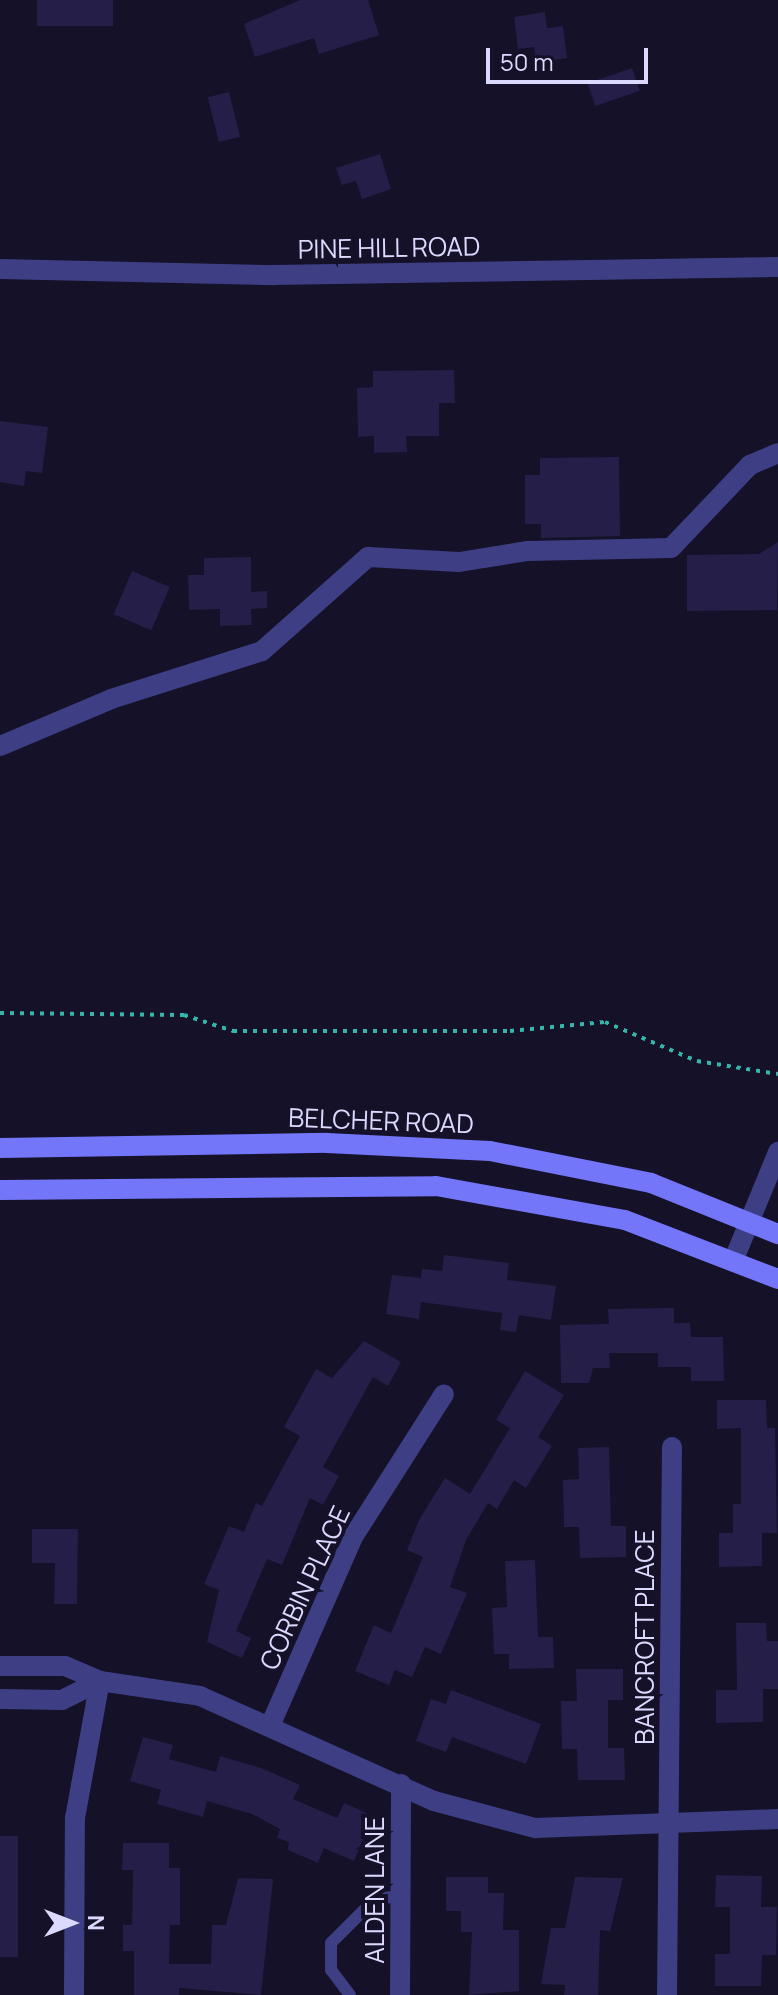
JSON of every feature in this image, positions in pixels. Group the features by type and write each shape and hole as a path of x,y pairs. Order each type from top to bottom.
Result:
{"main road":[{"name":"BELCHER ROAD","path":"0,1148 327,1143 490,1151 651,1183 751,1220 778,1234"},
{"path":"0,1190 436,1186 625,1220 734,1259 778,1279"}],"street":[{"name":"PINE HILL ROAD","path":"0,269 284,275 778,267"},
{"path":"0,746 111,699 262,651 368,557 459,562 528,551 671,548 750,465 778,453"},
{"path":"734,1259 778,1152"},
{"name":"CORBIN PLACE","path":"270,1726 353,1537 444,1394"},
{"name":"BANCROFT PLACE","path":"667,1995 672,1447"},
{"path":"0,1666 65,1666 100,1681 200,1696 401,1784 535,1828 670,1827 778,1819"},
{"path":"0,1699 62,1700 100,1681"},
{"path":"74,1995 75,1818 100,1681"},
{"name":"ALDEN LANE","path":"400,1995 401,1784"}],"lane":[{"path":"350,1995 331,1970 331,1943 375,1899 401,1896"}],"path":[{"path":"0,1013 184,1015 233,1031 510,1031 605,1022 697,1061 778,1074"}],"building":[{"path":"37,0 113,0 113,26 37,26"},
{"path":"300,0 368,0 379,35 319,54 314,38 255,57 244,24"},
{"path":"545,12 547,28 563,26 567,58 536,63 534,47 518,49 514,17"},
{"path":"632,68 640,91 595,106 588,83"},
{"path":"229,92 240,137 219,142 208,97"},
{"path":"380,154 391,189 362,199 356,181 342,185 336,168"},
{"path":"454,370 455,403 439,403 439,436 406,436 407,452 374,453 374,436 358,437 357,388 373,387 373,371"},
{"path":"0,421 48,427 42,473 26,471 24,486 0,482"},
{"path":"619,457 620,536 541,538 541,524 525,524 525,475 540,475 540,458"},
{"path":"778,542 777,610 687,611 687,555 759,554"},
{"path":"251,557 251,592 267,591 267,608 251,609 252,625 220,626 220,609 189,610 188,575 204,575 204,558"},
{"path":"132,571 170,587 151,630 114,614"},
{"path":"444,1255 509,1263 507,1280 556,1286 551,1320 519,1315 516,1332 500,1330 502,1313 421,1302 419,1319 386,1314 392,1275 421,1278 422,1269 442,1271"},
{"path":"674,1308 674,1323 690,1323 691,1337 723,1337 724,1381 691,1381 691,1367 658,1367 658,1353 609,1353 610,1368 593,1368 589,1383 561,1383 560,1325 609,1324 608,1309"},
{"path":"364,1341 401,1362 388,1386 373,1377 323,1467 339,1476 323,1505 310,1498 282,1565 267,1559 236,1631 251,1638 242,1658 207,1642 219,1590 204,1584 229,1526 244,1532 256,1503 262,1506 300,1436 284,1427 316,1369 332,1378"},
{"path":"525,1371 564,1395 538,1437 552,1446 526,1488 514,1480 497,1509 488,1503 466,1540 450,1587 467,1593 441,1654 425,1647 412,1677 395,1670 389,1685 355,1671 374,1625 391,1633 423,1557 407,1550 419,1520 445,1478 470,1494 510,1428 496,1420"},
{"path":"717,1400 766,1400 767,1428 775,1428 777,1533 762,1533 762,1566 719,1567 719,1533 733,1533 733,1504 741,1504 741,1428 717,1429"},
{"path":"609,1447 611,1526 626,1526 626,1557 580,1558 579,1527 564,1527 563,1480 579,1479 578,1448"},
{"path":"32,1529 78,1529 77,1604 54,1604 55,1563 32,1563"},
{"path":"535,1560 538,1637 553,1637 554,1668 509,1669 509,1654 494,1654 492,1608 507,1607 505,1561"},
{"path":"736,1623 766,1623 767,1641 778,1641 778,1689 763,1689 763,1722 716,1723 716,1690 737,1690"},
{"path":"576,1669 623,1669 623,1700 608,1700 608,1748 624,1748 625,1780 578,1780 577,1749 562,1749 561,1701 577,1701"},
{"path":"451,1690 541,1724 526,1764 452,1737 446,1752 416,1741 431,1699 446,1704"},
{"path":"143,1737 173,1745 169,1759 216,1772 220,1756 261,1768 300,1785 293,1799 337,1818 344,1803 373,1816 354,1861 324,1848 318,1863 288,1850 289,1842 277,1838 280,1829 252,1814 207,1801 203,1817 157,1804 161,1790 130,1781"},
{"path":"0,1836 18,1836 18,1957 0,1957"},
{"path":"123,1843 169,1843 169,1868 180,1868 180,1925 170,1925 169,1964 211,1964 212,1925 226,1925 238,1878 273,1879 261,1995 179,1988 179,1995 134,1995 134,1951 123,1951 123,1925 132,1925 133,1870 122,1870"},
{"path":"716,1875 762,1876 761,1907 777,1907 776,1955 762,1955 761,1986 715,1986 715,1954 730,1954 730,1907 715,1907"},
{"path":"446,1877 488,1877 488,1893 504,1893 503,1930 519,1930 519,1991 469,1995 472,1932 461,1932 461,1911 446,1911"},
{"path":"575,1877 623,1878 610,1931 600,1930 598,1995 564,1995 565,1985 541,1984 551,1928 565,1928"}]}
